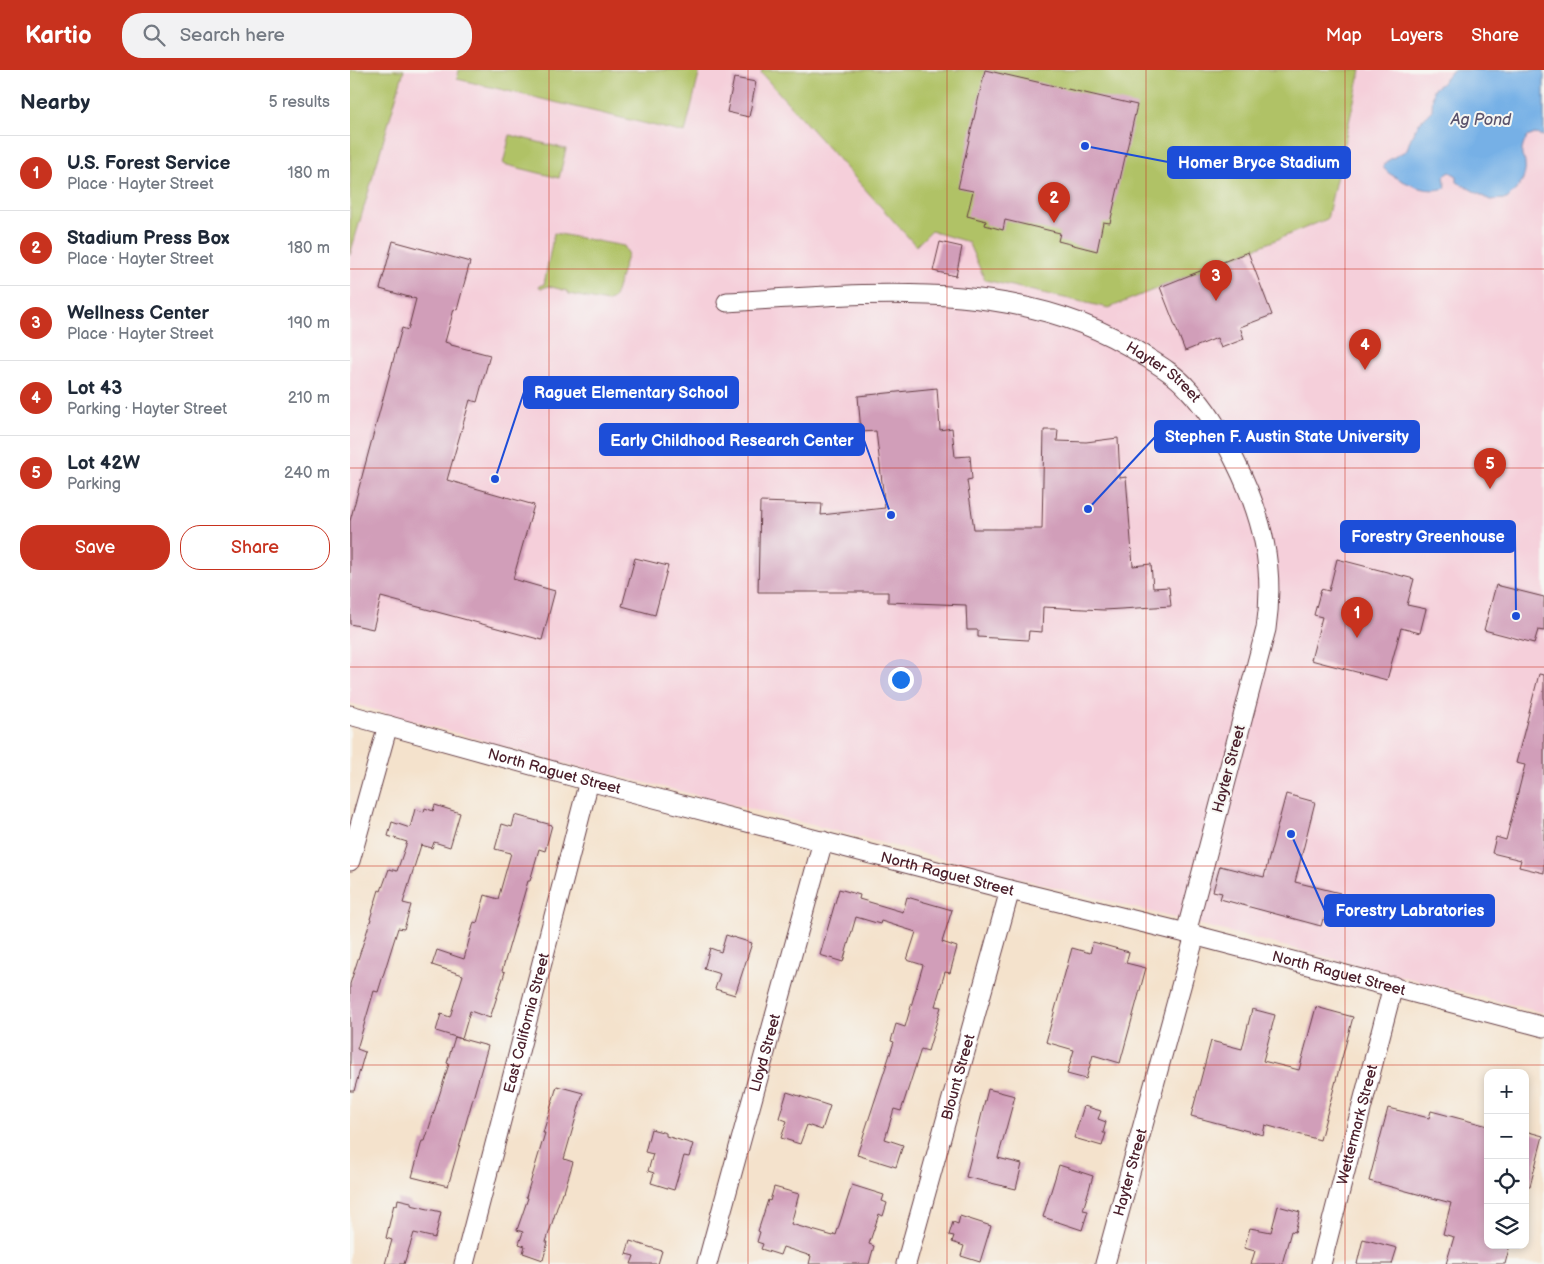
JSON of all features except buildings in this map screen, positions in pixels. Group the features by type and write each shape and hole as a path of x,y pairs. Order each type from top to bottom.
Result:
{"street":[{"name":"Hayter Street","path":"727,302 842,295 905,294 962,297 1031,308 1098,328 1175,377 1196,397 1224,439 1255,505 1266,547 1270,595 1266,629 1191,934 1105,1264"},
{"name":"North Raguet Street","path":"350,715 589,781 1010,890 1393,986 1544,1027"},
{"path":"350,861 388,725"},
{"name":"East California Street","path":"464,1264 589,781"},
{"name":"Lloyd Street","path":"707,1264 823,841"},
{"name":"Blount Street","path":"906,1264 1010,890"},
{"name":"Wettermark Street","path":"1321,1264 1393,986"}],"shaded area":[{"path":"350,70 1544,70 1544,1013 680,791 562,763 350,703"}],"green space":[{"path":"350,70 404,70 350,255"},
{"path":"459,70 700,70 685,133 457,79"},
{"path":"762,70 1361,70 1327,219 1109,308 985,280 968,242 931,231 916,246 761,73"},
{"path":"510,135 566,149 559,178 503,164"},
{"path":"554,233 624,246 628,253 614,298 607,302 569,294 567,291 548,286 541,289 539,286 544,284"}],"water":[{"name":"Ag Pond","path":"1453,70 1544,70 1544,136 1535,134 1527,137 1522,151 1522,156 1525,160 1523,179 1507,199 1490,200 1457,182 1457,176 1450,172 1444,176 1446,188 1434,190 1416,187 1390,174 1383,167 1387,161 1407,150 1416,128 1432,110 1433,89 1441,84"}],"place":[{"name":"Homer Bryce Stadium","path":"1085,146"},
{"name":"Stadium Press Box","path":"1054,223"},
{"name":"Wellness Center","path":"1216,301"},
{"name":"Lot 43","path":"1365,370"},
{"name":"Raguet Elementary School","path":"495,479"},
{"name":"Lot 42W","path":"1490,489"},
{"name":"Stephen F. Austin State University","path":"1088,509"},
{"name":"Early Childhood Research Center","path":"891,515"},
{"name":"Forestry Greenhouse","path":"1516,616"},
{"name":"U.S. Forest Service","path":"1357,638"},
{"name":"Forestry Labratories","path":"1291,834"}]}
